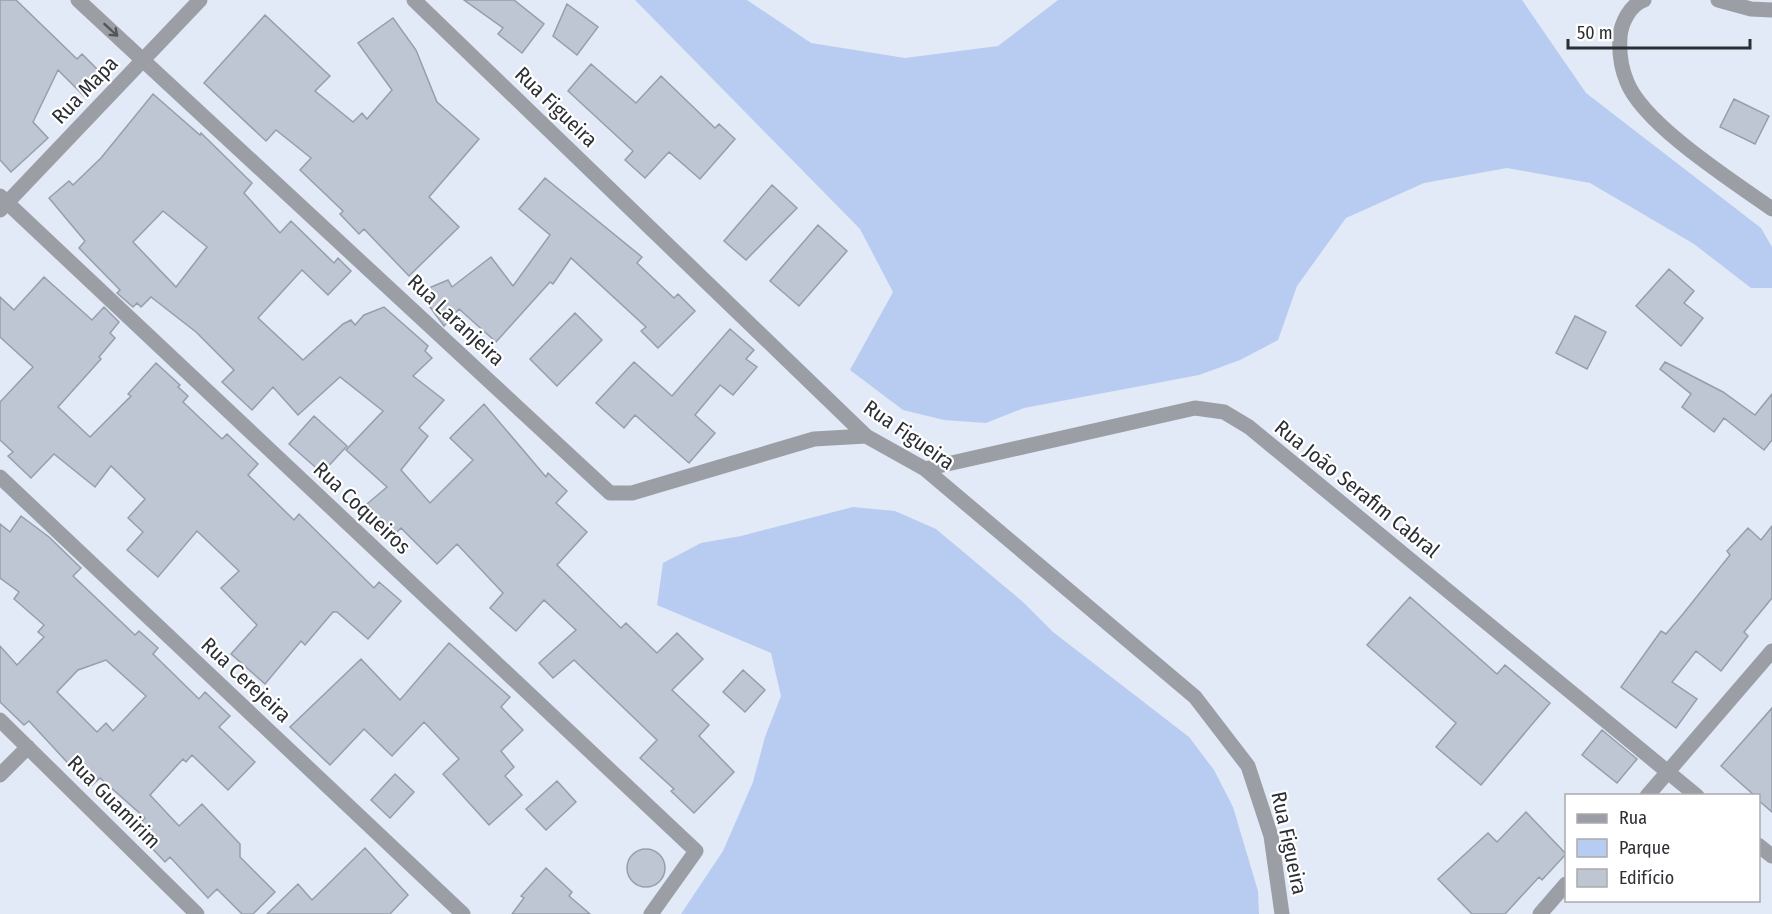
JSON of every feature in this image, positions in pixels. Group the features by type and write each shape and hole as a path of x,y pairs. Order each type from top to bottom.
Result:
{"street":[{"name":"Rua Laranjeira","path":"78,0 610,493 632,493 814,439 867,436"},
{"name":"Rua Mapa","path":"2,203 200,0"},
{"name":"Rua Figueira","path":"414,0 867,436 925,469 1195,697 1248,766 1257,787 1271,836 1282,914"},
{"path":"1644,0 1628,13 1620,34 1621,62 1627,84 1642,104 1679,140 1772,209"},
{"path":"1718,0 1751,9 1772,10"},
{"name":"Rua Coqueiros","path":"2,203 696,851 651,914"},
{"name":"Rua João Serafim Cabral","path":"925,469 1195,408 1224,412 1249,427 1696,794"},
{"name":"Rua Cerejeira","path":"0,477 463,914"},
{"path":"1648,794 1772,651"},
{"name":"Rua Guamirim","path":"0,720 191,912"},
{"path":"0,775 28,747"},
{"path":"1760,847 1772,856"},
{"path":"1540,914 1565,885"}],"green space":[{"path":"635,0 747,0 811,43 905,58 998,46 1058,0 1522,0 1586,93 1761,228 1772,247 1772,288 1751,288 1694,244 1590,183 1507,168 1424,183 1346,218 1297,286 1278,340 1240,360 1199,375 1024,408 986,423 944,420 903,410 850,370 893,292 860,229"},
{"path":"853,507 895,511 936,529 1023,602 1053,632 1189,737 1214,770 1233,807 1258,891 1259,914 681,914 723,851 753,782 765,737 781,696 771,653 657,605 663,563 701,543 741,536"}],"building":[{"path":"0,0 16,0 77,59 82,54 104,76 84,96 58,70 33,122 48,138 11,172 0,160"},
{"path":"464,0 514,0 544,24 522,53 498,34 503,28"},
{"path":"567,4 598,27 577,55 553,36"},
{"path":"265,15 330,76 315,91 353,122 362,113 367,119 392,90 358,43 393,18 416,50 437,102 479,139 429,197 459,227 409,276 364,229 359,234 340,214 343,211 300,170 311,158 276,130 266,141 204,83"},
{"path":"591,64 636,103 661,76 715,128 719,124 735,139 700,179 669,152 645,178 625,160 633,151 568,91"},
{"path":"153,94 200,135 201,133 252,183 244,193 280,233 291,221 334,263 338,258 351,271 328,295 302,270 258,318 303,360 343,324 351,320 355,325 364,315 384,307 428,346 425,351 432,358 413,376 444,400 419,428 428,436 401,470 430,503 473,460 450,438 484,404 546,477 548,473 567,491 556,503 587,532 557,565 621,628 626,623 657,653 677,633 703,659 672,690 709,725 699,736 734,772 694,813 671,791 674,789 640,758 657,740 574,660 553,678 539,663 576,630 544,600 516,631 490,608 503,593 457,544 437,564 401,528 394,535 367,504 387,487 346,450 383,411 340,377 298,415 273,387 252,410 222,382 234,370 196,332 151,297 141,307 137,303 133,307 117,293 120,290 79,248 85,241 49,198 69,181 73,185 101,158","holes":["163,211 207,247 176,287 133,242"]},
{"path":"1734,99 1769,116 1755,144 1720,127"},
{"path":"545,178 642,257 637,263 674,298 678,294 695,311 658,348 641,331 646,327 571,258 553,284 550,282 496,342 459,309 444,326 419,292 448,280 452,287 491,257 513,286 550,235 519,209"},
{"path":"772,185 797,208 746,260 724,241"},
{"path":"818,225 847,251 799,306 770,281"},
{"path":"1669,269 1694,291 1684,303 1703,318 1681,346 1636,306"},
{"path":"44,277 92,320 104,307 119,322 110,333 115,338 99,357 101,359 58,407 90,437 131,396 128,394 156,363 180,385 178,387 188,396 183,402 222,439 227,434 258,464 248,475 294,520 299,514 374,588 379,582 401,601 368,639 337,612 333,612 305,645 301,641 265,684 231,654 257,625 221,588 239,571 197,531 158,577 127,550 143,532 128,518 145,499 111,466 95,487 54,454 31,478 8,456 13,452 0,440 0,402 33,367 0,337 0,297 14,310"},
{"path":"575,313 602,340 557,386 530,359"},
{"path":"1575,316 1606,332 1587,369 1556,353"},
{"path":"730,329 754,350 746,359 757,367 733,395 720,385 695,415 715,433 689,463 635,415 624,428 596,403 634,362 672,396"},
{"path":"1665,362 1723,392 1755,415 1772,394 1772,440 1764,450 1724,418 1714,432 1682,407 1691,394 1660,369"},
{"path":"314,416 347,446 322,473 289,444"},
{"path":"21,516 49,537 81,568 73,576 135,635 139,631 158,648 153,654 199,699 205,692 230,716 219,727 255,762 228,790 192,755 186,762 183,759 150,795 179,826 202,804 240,844 240,857 275,892 253,914 242,914 217,889 208,898 170,857 165,862 134,829 145,818 100,778 90,787 29,721 24,725 0,702 0,646 17,665 44,637 38,632 44,625 14,599 19,592 0,578 0,524 10,532","holes":["106,660 146,696 113,731 106,723 97,732 57,692 78,670"]},
{"path":"1772,526 1772,598 1744,632 1748,636 1721,671 1696,651 1672,682 1697,699 1676,728 1621,687 1661,631 1666,634 1683,614 1730,555 1727,551 1748,528 1761,540"},
{"path":"1410,597 1497,674 1505,665 1550,703 1481,785 1436,747 1456,723 1367,645"},
{"path":"449,643 510,697 501,707 523,730 501,751 514,767 505,776 522,795 489,825 443,774 459,759 424,722 392,756 364,729 330,765 290,727 361,659 400,700"},
{"path":"743,670 765,690 745,712 723,692"},
{"path":"1772,708 1772,812 1760,802 1760,794 1753,794 1721,766"},
{"path":"1602,730 1637,759 1617,783 1582,755"},
{"path":"395,774 414,792 390,818 371,800"},
{"path":"557,781 576,802 546,830 526,809"},
{"path":"1526,812 1565,855 1542,880 1539,877 1505,914 1472,914 1438,879 1488,833 1497,842"},
{"path":"365,848 408,895 390,914 267,914 298,884 312,900"},
{"path":"646,849 659,855 665,868 659,881 646,887 633,881 627,868 633,855"},
{"path":"546,868 572,892 569,896 590,914 512,914 524,898 521,896"}]}
